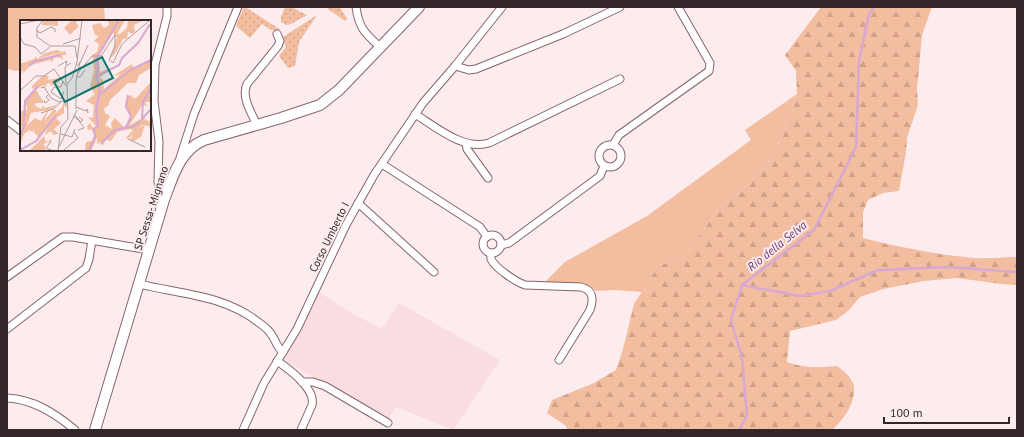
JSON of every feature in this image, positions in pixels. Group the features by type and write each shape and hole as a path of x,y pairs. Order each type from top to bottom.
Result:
{"street":[{"path":"164,200 159,190 158,182 159,137 154,101 152,65 166,16 167,7"},
{"path":"179,163 194,114 238,7"},
{"path":"356,7 358,20 361,27 381,48"},
{"name":"SP Sessa- Mignano","path":"95,430 164,200 179,163 188,150 199,142 312,109 320,105 335,95 419,7"},
{"name":"Corso Umberto I","path":"243,430 264,383 298,325 358,203 423,103 502,7"},
{"path":"455,66 468,70 482,66 563,34 620,7"},
{"path":"613,145 619,135 710,71 710,63 678,7"},
{"path":"257,125 244,97 244,89 278,46 280,41 276,34"},
{"path":"415,114 462,142 481,145 489,143 620,78"},
{"path":"7,120 20,130"},
{"path":"466,143 467,149 488,178"},
{"path":"613,145 618,148 621,154 620,161 616,166 610,168 604,166 598,157 599,151 602,147 613,145"},
{"path":"382,164 480,227 487,237"},
{"path":"490,253 497,251 501,245 509,243 600,176 604,166"},
{"path":"358,203 434,272"},
{"path":"487,237 495,236 500,241 501,245"},
{"path":"7,277 63,238 74,237 149,250"},
{"path":"487,237 483,246 490,253 496,266 519,283 525,285 586,288 593,298 593,303 590,310 559,360"},
{"path":"7,329 86,268 92,240"},
{"path":"139,284 222,302 264,326 273,337 277,347 283,352"},
{"path":"277,361 291,370 302,382 311,396 313,402 302,430"},
{"path":"302,382 314,382 325,386 388,423"},
{"path":"7,398 26,400 34,403 59,417 75,430"}],"shaded area":[{"path":"319,292 351,313 382,329 399,303 500,360 453,430 396,407 388,420 282,359"}],"green space":[{"path":"7,7 104,7 105,20 20,20 20,70 7,69"},
{"path":"244,7 281,30 271,30 262,24 250,38 236,26"},
{"path":"285,7 291,7 307,15 291,24 286,25 281,22 281,17"},
{"path":"329,7 340,7 347,19 345,21 328,9"},
{"path":"821,7 932,7 922,35 917,89 918,105 907,138 899,191 883,193 868,200 863,212 863,238 918,250 960,257 1017,257 1017,285 957,278 924,281 883,289 860,297 848,311 836,320 790,331 787,362 812,367 837,366 852,380 854,393 851,405 841,421 832,430 568,430 565,425 547,413 552,400 594,383 616,370 623,349 634,304 659,265 682,260 719,208 739,193 774,156 797,94 796,71 785,55"},
{"path":"317,15 299,42 295,66 288,68 279,56 286,47 283,37"},
{"path":"797,94 774,156 739,193 719,208 682,260 659,265 642,292 614,290 596,291 586,284 545,282 565,262 647,216 751,140 745,130"}],"waterway":[{"name":"Rio della Selva","path":"739,430 747,416 742,358 731,320 742,285 814,230 856,147 859,61 869,14 874,7"},
{"path":"742,285 800,296 830,291 878,270 948,267 1017,272"}]}
